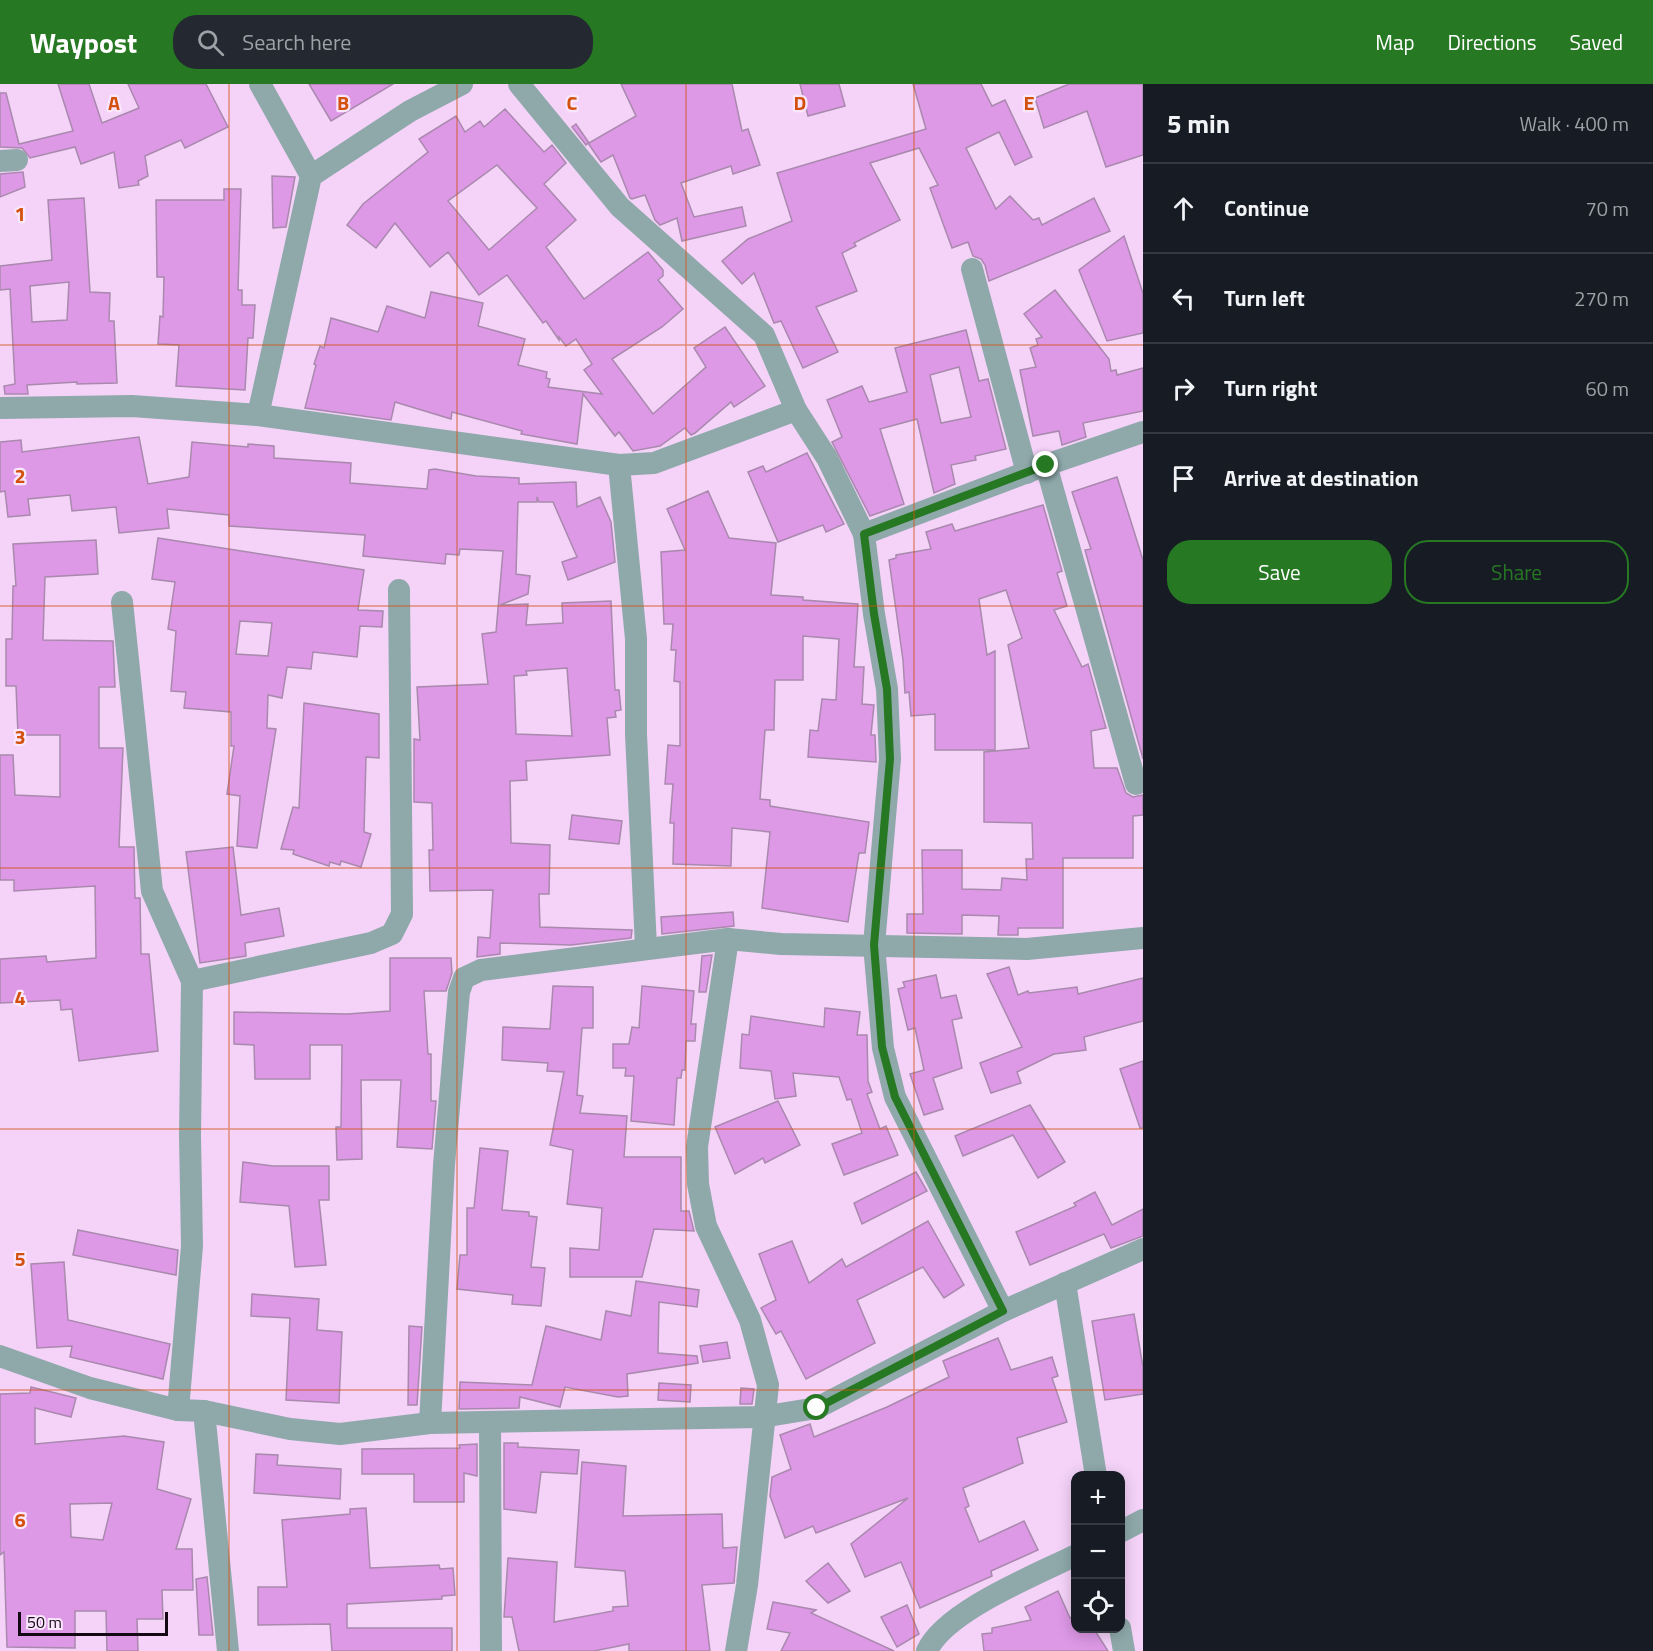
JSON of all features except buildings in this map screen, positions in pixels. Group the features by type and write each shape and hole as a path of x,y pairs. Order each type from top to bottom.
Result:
{"street":[{"path":"258,415 311,176 260,84"},
{"path":"311,176 410,111 462,84"},
{"path":"519,84 620,207 764,335 796,410 827,458 864,534 874,614 887,689 890,759 874,945 882,1047 895,1097 1003,1311"},
{"path":"972,269 1136,784"},
{"path":"0,408 132,406 258,415 619,465 654,463 796,410"},
{"path":"864,534 1036,469 1143,432"},
{"path":"619,465 636,639 636,734 646,947"},
{"path":"192,981 371,943 392,934 402,914 399,590"},
{"path":"122,602 152,891 192,981 190,1137 192,1246 178,1410"},
{"path":"430,1423 444,1165 459,992 464,978 480,970 589,958 646,947 729,939 781,944 1027,949 1143,938"},
{"path":"729,939 697,1147 698,1184 706,1226 750,1320 768,1385 762,1417 747,1585 736,1651"},
{"path":"0,1356 90,1388 178,1410 204,1411 290,1429 340,1434 430,1423 762,1417 817,1408 1003,1311 1143,1249"},
{"path":"1065,1283 1095,1471"},
{"path":"204,1411 228,1651"},
{"path":"490,1423 491,1651"},
{"path":"1125,1529 1143,1520"},
{"path":"927,1651 945,1628 966,1611 1071,1558"},
{"path":"1121,1633 1124,1651"}],"route":[{"path":"817,1408 1003,1311 895,1097 882,1047 874,945 890,759 887,689 874,614 864,534 1046,465"}]}
